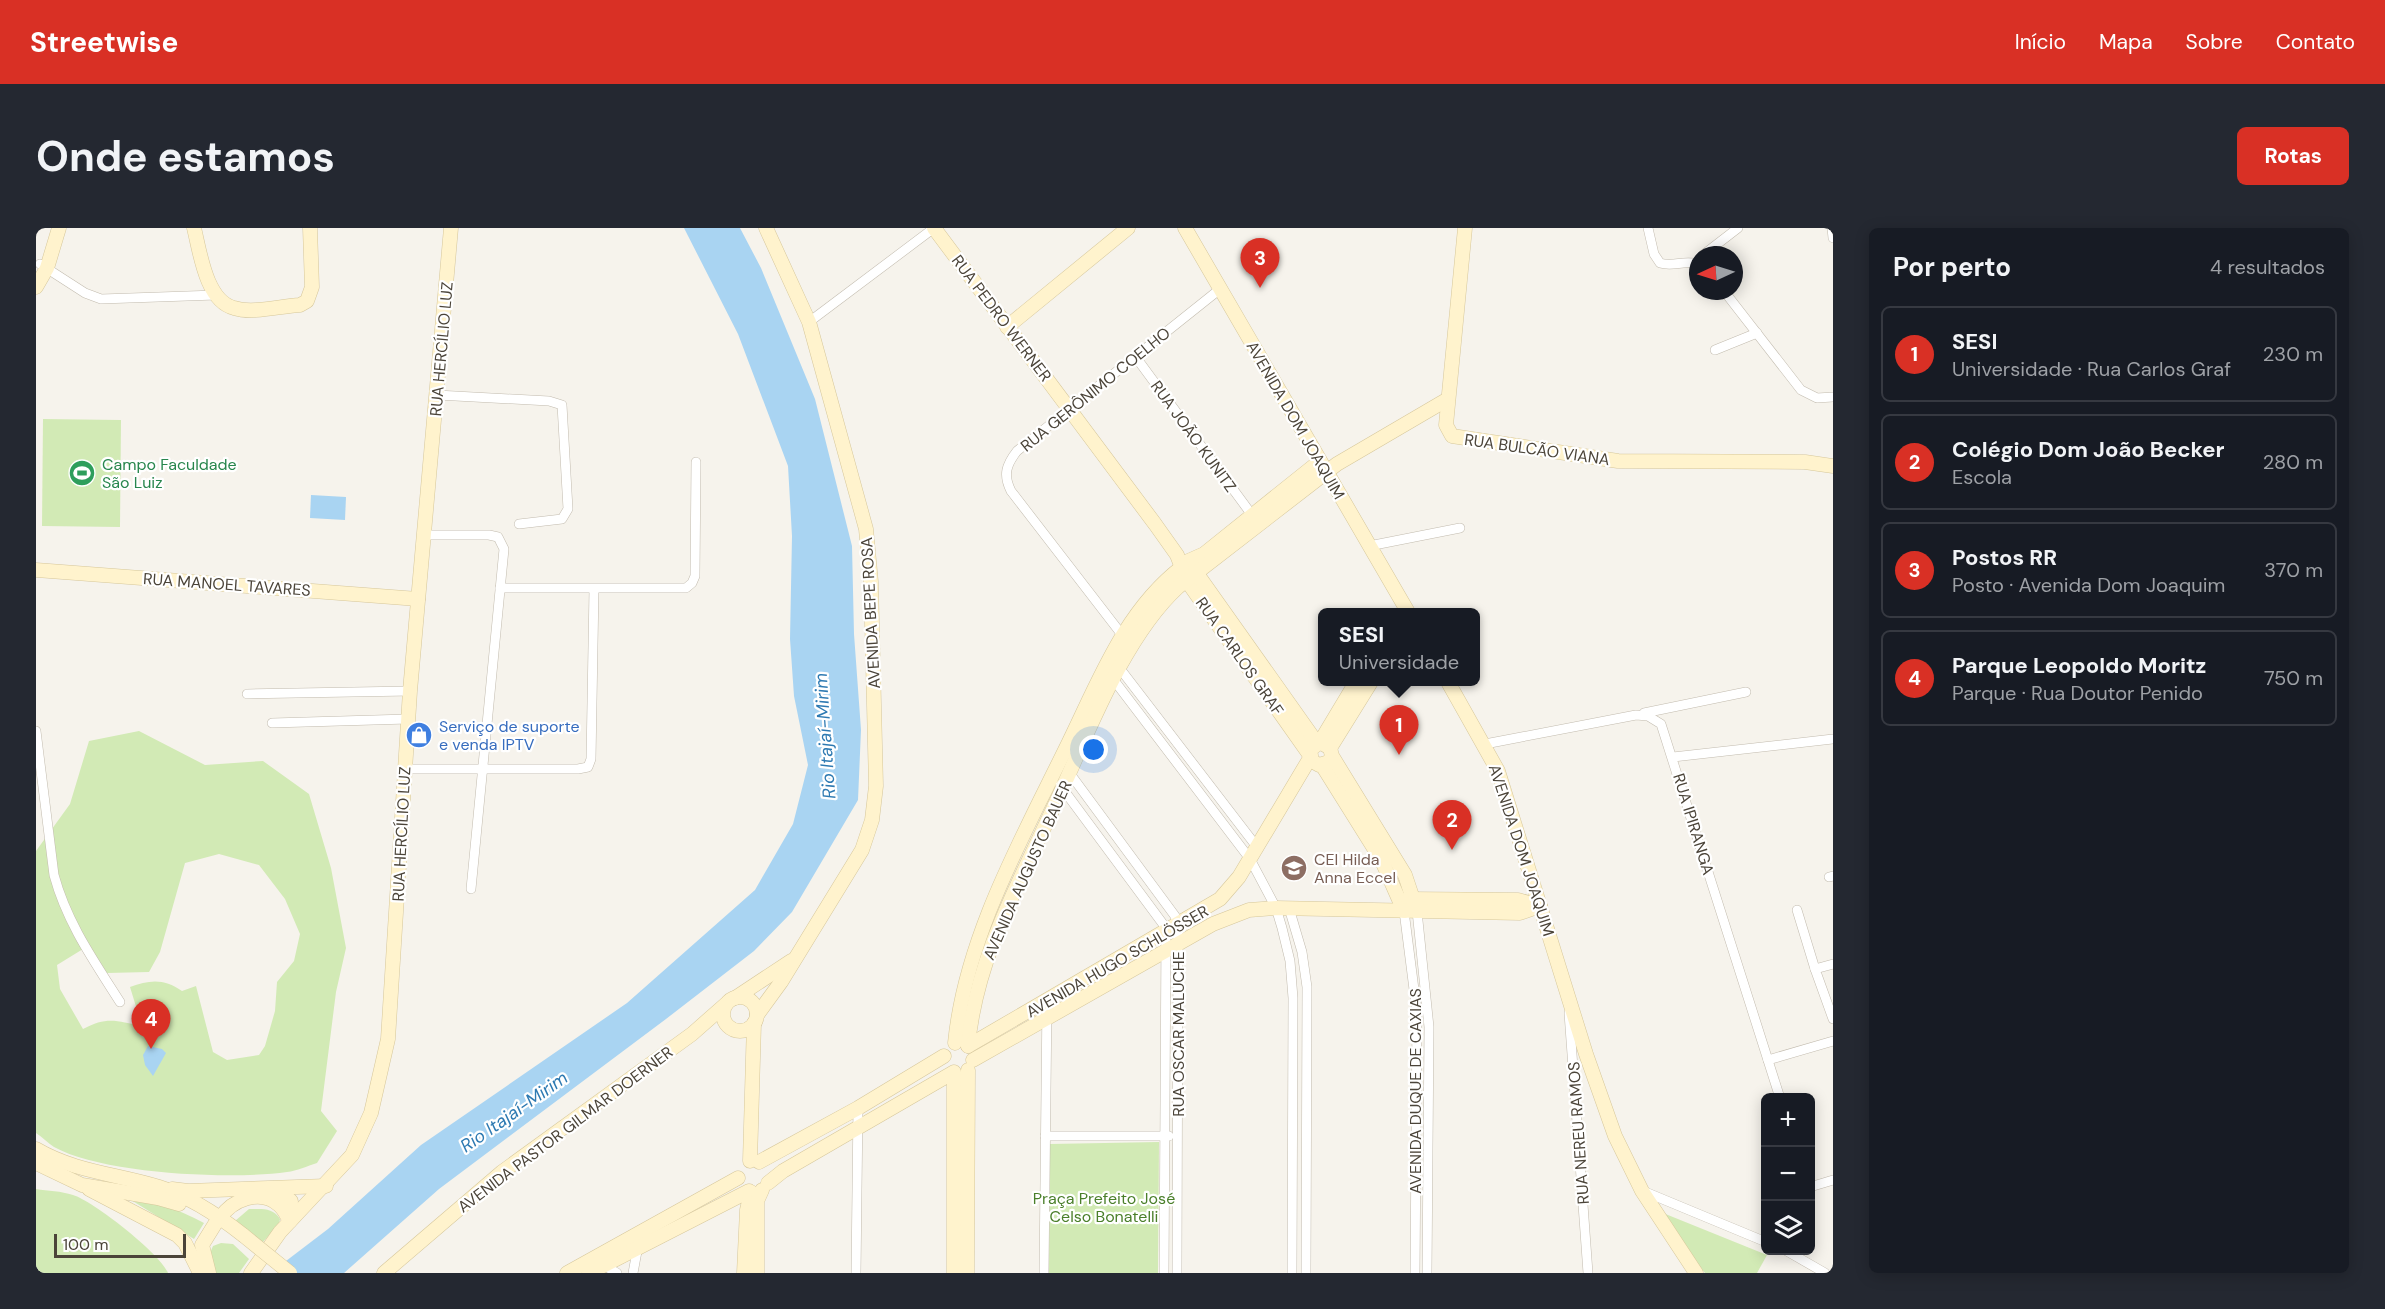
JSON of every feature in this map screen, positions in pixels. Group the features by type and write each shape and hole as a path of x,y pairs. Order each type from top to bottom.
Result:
{"main road":[{"path":"36,287 50,228"},
{"path":"41,268 59,228"},
{"path":"194,228 216,296 224,303 238,309 300,305 307,301 312,287 310,228"},
{"name":"RUA HERCÍLIO LUZ","path":"251,1273 290,1221 326,1186 352,1155 367,1126 388,1039 410,691 451,228"},
{"name":"AVENIDA BEPE ROSA","path":"756,1019 862,850 872,820 876,786 872,594 867,537 809,322 766,228"},
{"name":"RUA PEDRO WERNER","path":"934,228 1070,409"},
{"path":"1007,327 1128,228"},
{"name":"AVENIDA DOM JOAQUIM","path":"1185,228 1369,546 1402,608"},
{"name":"RUA BULCÃO VIANA","path":"1465,228 1448,399 1447,432 1459,438 1497,445 1618,461 1798,462 1833,465"},
{"name":"AVENIDA AUGUSTO BAUER","path":"1015,871 1063,789 1132,646 1165,599 1256,520 1323,467 1448,399"},
{"path":"1070,409 1182,561"},
{"name":"AVENIDA AUGUSTO BAUER","path":"961,1045 961,1003 1060,760 1122,635 1153,592 1182,561 1204,554 1256,520"},
{"name":"RUA CARLOS GRAF","path":"1182,561 1320,752 1369,828 1405,875 1409,905"},
{"name":"RUA MANOEL TAVARES","path":"36,570 418,599"},
{"path":"1320,752 1353,686"},
{"path":"1320,752 1367,686"},
{"name":"AVENIDA DOM JOAQUIM","path":"1451,686 1498,771 1615,1136 1642,1191 1696,1273"},
{"name":"AVENIDA HUGO SCHLÖSSER","path":"961,1045 994,1031 1172,930 1220,899 1320,752"},
{"name":"AVENIDA HUGO SCHLÖSSER","path":"589,1273 638,1246 758,1189 783,1170 965,1067 1047,1017 1178,943 1236,914 1282,908 1518,900 1540,906"},
{"name":"AVENIDA AUGUSTO BAUER","path":"961,1045 972,1016 986,942"},
{"name":"AVENIDA BEPE ROSA","path":"731,1001 795,958"},
{"path":"753,1062 746,1044 723,1015 731,1001 744,998 752,1002 756,1019 753,1062 754,1161"},
{"name":"AVENIDA PASTOR GILMAR DOERNER","path":"384,1273 502,1172 692,1034 731,1001"},
{"path":"972,1016 978,1026 994,1031"},
{"path":"734,1030 747,1030 756,1019"},
{"name":"AVENIDA PASTOR GILMAR DOERNER","path":"692,1034 734,1030"},
{"path":"758,1189 742,1186 738,1178 740,1170 858,1108 944,1056 948,1048 961,1045 965,1067 961,1183 954,1273"},
{"path":"944,1056 946,1066 965,1067"},
{"path":"36,1149 79,1168 188,1191 326,1186"},
{"path":"744,1273 747,1210 768,1170 754,1161"},
{"path":"36,1163 177,1235 185,1243 200,1273"},
{"path":"567,1273 738,1178"},
{"path":"961,1183 967,1273"},
{"path":"82,1185 176,1203 217,1221"},
{"path":"161,1187 217,1221 290,1273"},
{"path":"277,1189 291,1201 290,1221"},
{"path":"757,1273 758,1189"},
{"path":"209,1273 202,1245 217,1221 231,1205 241,1199 264,1197 280,1205 290,1221"},
{"path":"237,1235 278,1273"}],"street":[{"path":"809,322 934,228"},
{"path":"1648,228 1654,254 1660,263 1689,261"},
{"path":"1715,246 1738,228"},
{"path":"1832,228 1833,238"},
{"path":"41,268 85,293 101,299 216,296"},
{"name":"RUA GERÔNIMO COELHO","path":"1132,646 1006,482 1006,467 1017,451 1220,289"},
{"path":"1731,300 1800,390 1817,398 1833,397"},
{"path":"1715,350 1757,333"},
{"name":"RUA JOÃO KUNITZ","path":"1135,357 1256,520"},
{"path":"438,394 549,401 562,405 568,509 562,519 519,524"},
{"path":"500,588 686,588 692,584 697,538 696,462"},
{"path":"1369,546 1460,528"},
{"path":"424,535 498,537 504,549 471,889"},
{"path":"405,769 578,769 588,767 590,763 594,589"},
{"path":"1108,663 1167,750 1203,797 1253,853"},
{"path":"1117,675 1176,742 1212,789 1253,853 1282,908 1304,964 1308,1017 1306,1273"},
{"path":"247,694 410,691"},
{"path":"1485,744 1746,692"},
{"name":"RUA IPIRANGA","path":"1636,715 1648,716 1661,724 1778,1093"},
{"path":"272,723 408,719"},
{"path":"36,731 58,892 80,940 120,1002"},
{"path":"1673,757 1833,739"},
{"path":"1167,750 1176,742"},
{"name":"RUA OSCAR MALUCHE","path":"1060,760 1175,916 1166,951 1164,1273"},
{"name":"RUA OSCAR MALUCHE","path":"1053,776 1163,924 1172,930 1178,943 1177,1273"},
{"path":"1203,797 1212,789"},
{"path":"1116,861 1128,852"},
{"name":"AVENIDA DUQUE DE CAXIAS","path":"1409,905 1429,1012 1427,1273"},
{"name":"AVENIDA DUQUE DE CAXIAS","path":"1409,905 1417,1013 1415,1273"},
{"path":"1282,908 1290,961 1294,1016 1292,1273"},
{"path":"1797,910 1833,1018"},
{"path":"1815,969 1833,964"},
{"name":"RUA NEREU RAMOS","path":"1568,993 1588,1273"},
{"path":"1044,1273 1047,1000"},
{"path":"1417,1013 1429,1012"},
{"path":"1294,1016 1308,1017"},
{"path":"1768,1060 1833,1041"},
{"path":"1165,1063 1178,1063"},
{"path":"1293,1099 1307,1099"},
{"path":"1417,1107 1429,1107"},
{"path":"856,1273 858,1108"},
{"path":"1045,1136 1177,1136"},
{"path":"1815,1185 1833,1180"},
{"path":"1292,1190 1306,1190"},
{"path":"1642,1191 1761,1240"},
{"path":"1416,1216 1428,1216"},
{"path":"633,1273 638,1246"},
{"path":"1793,1255 1825,1273"},
{"path":"1164,1256 1177,1257"},
{"path":"603,1265 617,1273"}],"green space":[{"name":"Campo Faculdade São Luiz","path":"43,419 121,420 120,527 42,526"},
{"path":"139,731 205,765 263,761 309,794 331,868 346,948 336,992 321,1111 337,1131 317,1163 291,1171 263,1174 168,1173 134,1169 76,1156 54,1147 36,1133 36,851 70,804 89,741","holes":["219,854 259,865 285,899 300,934 294,961 277,982 275,1011 265,1046 259,1055 227,1060 213,1052 196,986 182,991 163,982 144,983 130,987 142,1026 106,1021 83,1029 60,989 57,965 83,949 107,973 149,972 160,952 185,863"]},
{"name":"Praça Prefeito José Celso Bonatelli","path":"1159,1142 1158,1273 1049,1273 1050,1144"},
{"path":"36,1189 59,1192 83,1199 140,1242 163,1264 168,1273 36,1273"},
{"path":"123,1195 165,1206 204,1223 194,1239"},
{"path":"249,1209 274,1212 280,1219 279,1224 262,1243 235,1221"},
{"path":"1663,1213 1761,1253 1761,1255 1767,1255 1757,1273 1705,1273 1672,1232"},
{"path":"221,1243 233,1244 249,1259 239,1273 214,1273 209,1255 213,1246"}],"water":[{"name":"Rio Itajaí-Mirim","path":"684,228 740,228 761,268 815,399 852,546 854,634 861,730 858,800 792,912 754,951 439,1189 344,1273 278,1273 286,1261 328,1229 421,1145 627,1003 755,890 793,824 808,765 794,696 790,639 792,536 788,466 738,334"},
{"path":"311,495 346,497 345,520 310,518"},
{"path":"148,1046 162,1049 166,1053 153,1076 145,1065 143,1055"}],"place":[{"name":"Postos RR","path":"1260,288"},
{"name":"Campo Faculdade São Luiz","path":"82,473"},
{"name":"Serviço de suporte e venda IPTV","path":"419,735"},
{"name":"SESI","path":"1399,755"},
{"name":"Colégio Dom João Becker","path":"1452,850"},
{"name":"CEI Hilda Anna Eccel","path":"1294,868"},
{"name":"Parque Leopoldo Moritz","path":"151,1049"}]}
